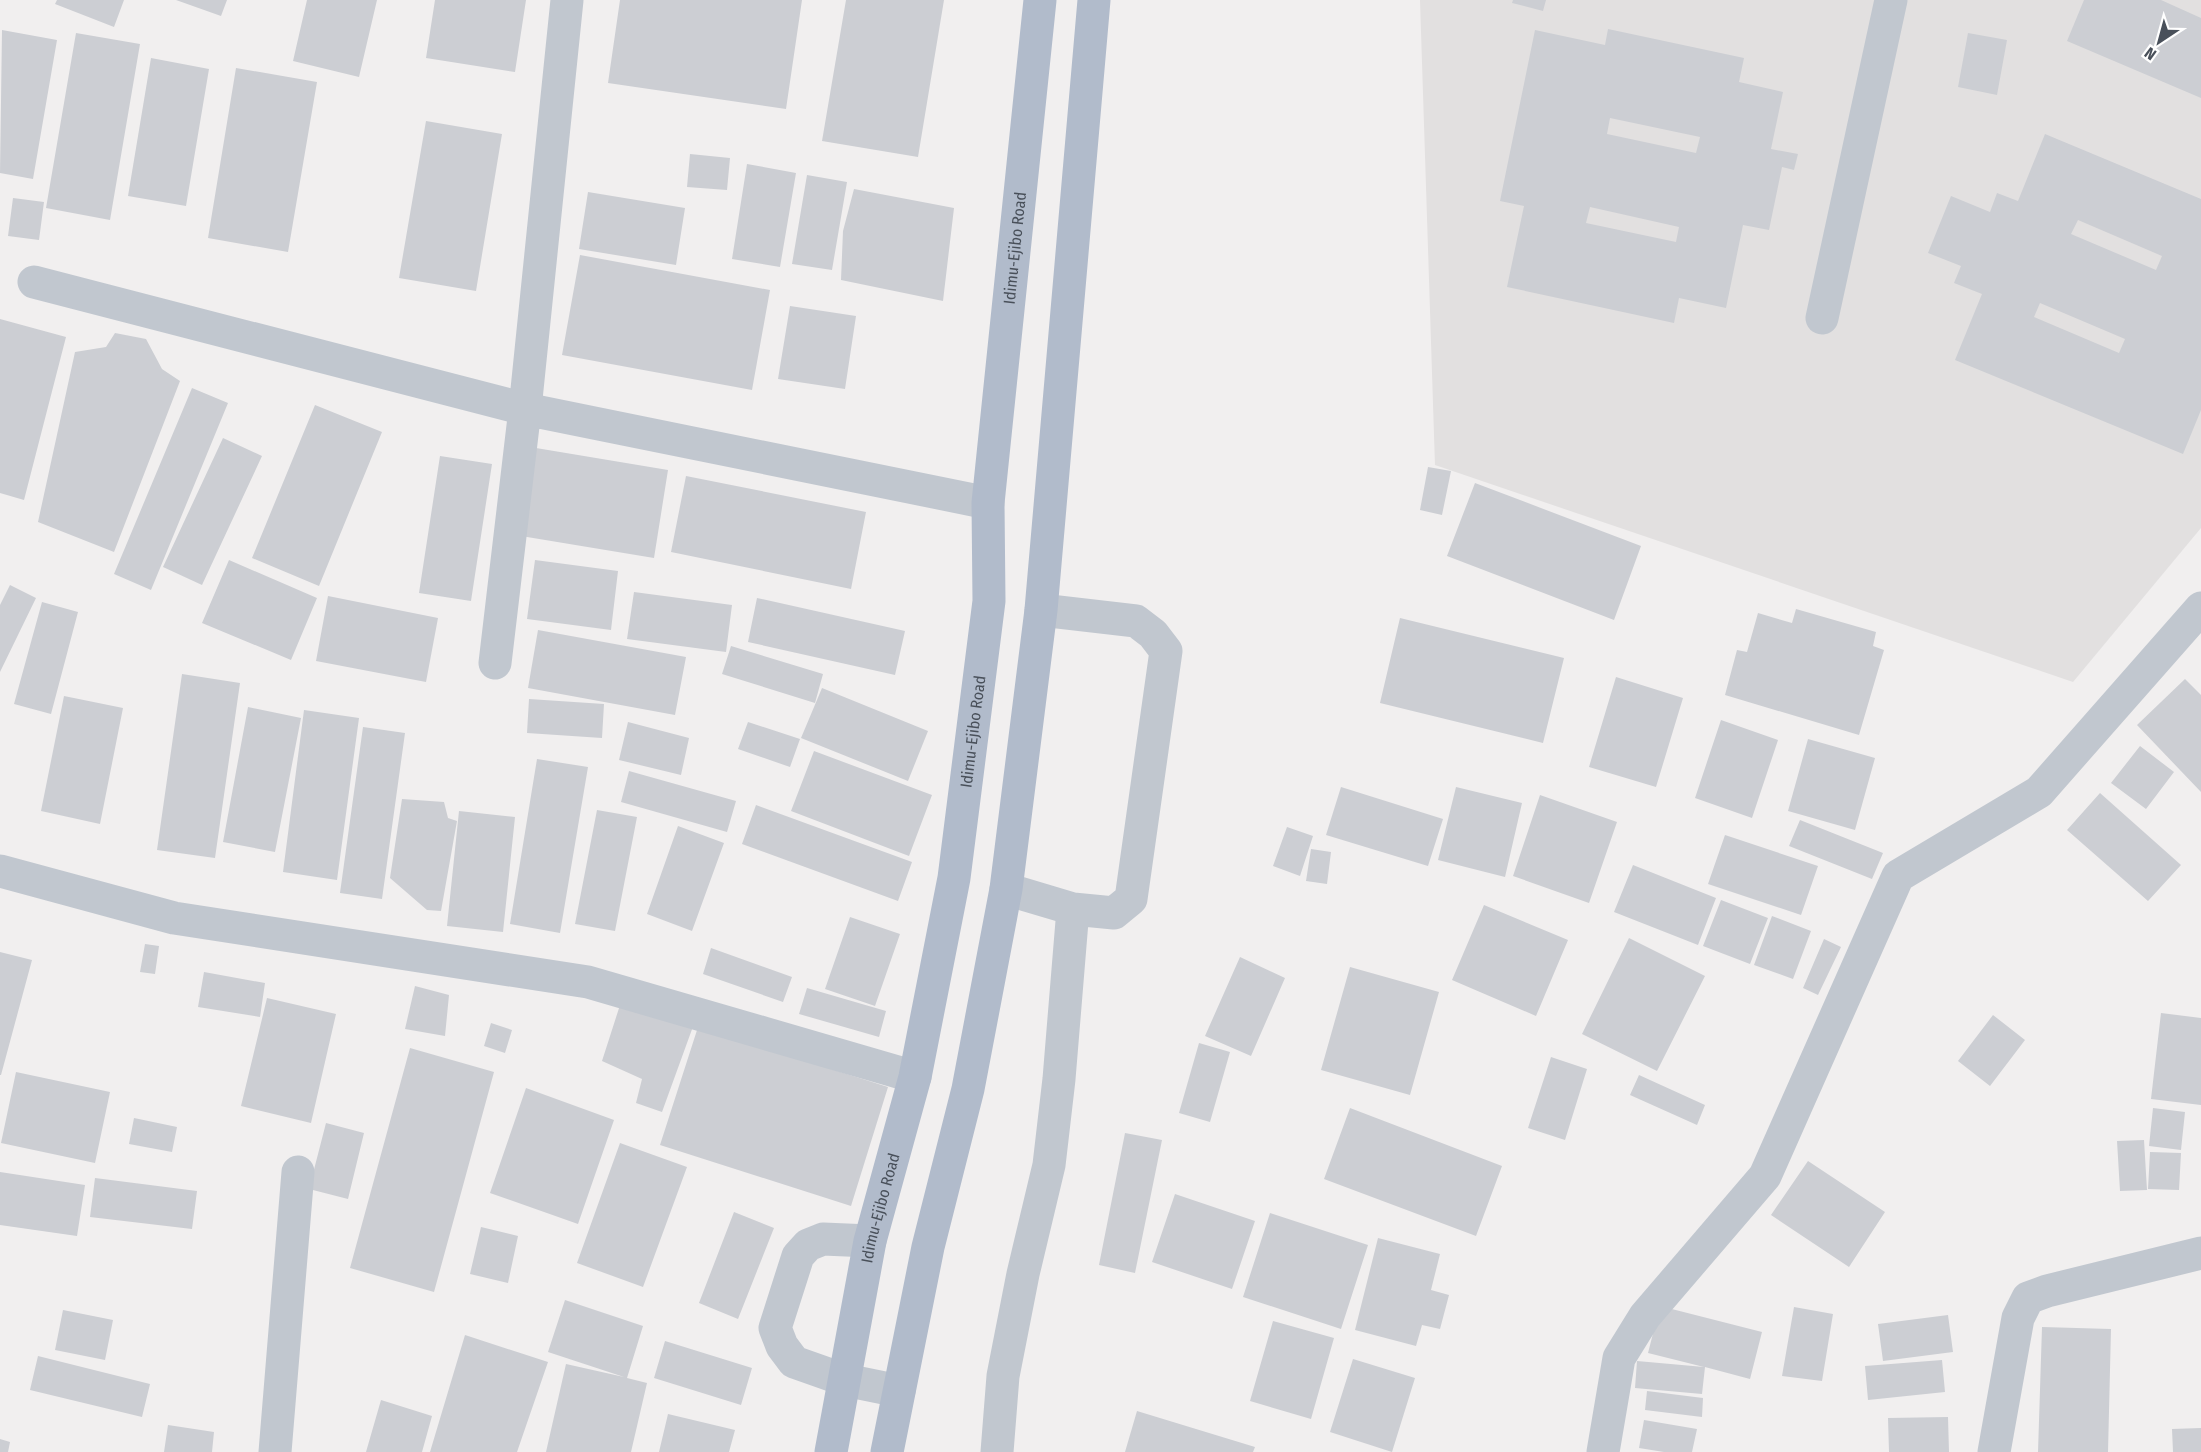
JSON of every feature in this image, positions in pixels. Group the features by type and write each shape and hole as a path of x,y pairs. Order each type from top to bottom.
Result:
{"main road":[{"name":"Idimu-Ejibo Road","path":"831,1452 870,1241 915,1077 954,879 989,601 988,503 1040,0"},
{"path":"887,1452 928,1247 968,1089 1006,889 1041,610 1094,0"}],"street":[{"path":"495,663 525,409 567,0"},
{"path":"1822,318 1891,0"},
{"path":"34,282 525,409 988,503"},
{"path":"1603,1452 1619,1358 1645,1316 1766,1176 1898,876 2040,792 2201,608"},
{"path":"1006,889 1073,909 1114,913 1131,899 1166,651 1153,634 1136,621 1041,610"},
{"path":"0,871 174,918 588,982 915,1077"},
{"path":"997,1452 1003,1376 1023,1274 1049,1165 1059,1079 1073,909"},
{"path":"275,1452 298,1172"},
{"path":"870,1241 823,1239 808,1245 798,1256 775,1328 782,1346 794,1362 845,1380 898,1391"},
{"path":"1994,1452 2018,1318 2028,1298 2047,1291 2201,1253"}],"shaded area":[{"path":"1420,0 2201,0 2201,528 2073,682 1435,465"}],"building":[{"path":"57,0 124,0 114,27 55,4"},
{"path":"176,0 227,0 221,16"},
{"path":"307,0 377,0 359,77 293,61"},
{"path":"435,0 526,0 515,72 426,58"},
{"path":"620,0 802,0 786,109 608,83"},
{"path":"846,0 944,0 918,157 822,141"},
{"path":"1513,0 1546,0 1543,11 1512,3"},
{"path":"2084,0 2161,0 2201,18 2201,98 2067,41"},
{"path":"1608,29 1744,58 1739,82 1783,92 1771,149 1798,154 1794,170 1782,167 1769,230 1743,225 1726,308 1679,298 1674,323 1507,287 1524,206 1500,201 1535,30 1605,45","holes":["1610,118 1700,137 1696,153 1607,134","1590,207 1679,227 1676,242 1586,223"]},
{"path":"2,30 57,40 33,179 0,173"},
{"path":"76,33 140,44 110,220 46,208"},
{"path":"1968,33 2007,40 1997,95 1958,87"},
{"path":"151,58 209,69 186,206 128,196"},
{"path":"236,68 317,82 288,252 208,238"},
{"path":"426,121 502,134 476,291 399,278"},
{"path":"2045,134 2201,199 2201,410 2183,454 1955,360 1982,294 1954,283 1961,266 1928,253 1951,196 1990,212 1997,193 2018,201","holes":["2078,220 2162,256 2156,270 2071,234","2040,303 2125,339 2119,353 2034,317"]},
{"path":"690,154 730,158 727,190 687,187"},
{"path":"747,164 796,173 780,267 732,259"},
{"path":"807,175 847,182 832,270 792,264"},
{"path":"854,189 954,208 943,301 841,280 843,231"},
{"path":"588,192 685,208 676,265 579,249"},
{"path":"13,198 44,202 39,240 8,236"},
{"path":"580,255 770,290 752,390 562,355"},
{"path":"790,306 856,316 845,389 778,379"},
{"path":"0,319 66,337 24,500 0,493"},
{"path":"115,333 146,339 162,369 180,381 114,552 38,522 75,352 106,347"},
{"path":"192,388 228,403 151,590 114,574"},
{"path":"315,405 382,432 319,586 252,558"},
{"path":"223,438 262,456 202,585 163,567"},
{"path":"530,447 668,470 654,558 515,535"},
{"path":"440,456 492,464 471,601 419,593"},
{"path":"1428,467 1451,471 1442,515 1420,510"},
{"path":"686,476 866,512 851,589 671,552"},
{"path":"1475,483 1641,546 1614,620 1447,556"},
{"path":"229,560 317,598 291,660 202,623"},
{"path":"535,560 618,571 611,630 527,619"},
{"path":"10,585 36,598 0,672 0,605"},
{"path":"634,592 732,605 726,652 627,639"},
{"path":"328,596 438,618 426,682 316,661"},
{"path":"757,598 905,631 895,675 748,642"},
{"path":"42,602 78,612 51,714 14,704"},
{"path":"1796,609 1876,632 1873,646 1884,650 1859,735 1725,695 1737,650 1747,652 1758,613 1792,623"},
{"path":"1400,618 1564,658 1543,743 1380,703"},
{"path":"538,630 686,657 675,715 528,688"},
{"path":"731,646 823,674 815,703 722,674"},
{"path":"182,674 240,683 215,858 157,850"},
{"path":"1616,677 1683,698 1656,787 1589,767"},
{"path":"2185,679 2201,695 2201,792 2137,725"},
{"path":"822,688 928,731 908,781 801,738"},
{"path":"64,696 123,708 100,824 41,811"},
{"path":"529,699 604,704 602,738 527,733"},
{"path":"248,707 301,718 275,852 223,842"},
{"path":"304,710 359,718 337,880 283,872"},
{"path":"1721,720 1778,740 1752,818 1695,798"},
{"path":"628,722 689,738 681,775 619,760"},
{"path":"748,722 800,739 790,767 738,749"},
{"path":"363,727 405,733 382,899 340,893"},
{"path":"1808,739 1875,758 1855,830 1788,811"},
{"path":"2140,746 2174,772 2146,809 2111,783"},
{"path":"814,751 932,795 909,856 791,811"},
{"path":"537,759 588,767 560,933 510,924"},
{"path":"629,771 736,801 727,832 621,802"},
{"path":"1341,787 1443,819 1428,866 1326,835"},
{"path":"1456,787 1522,803 1505,877 1438,860"},
{"path":"2100,793 2181,865 2148,901 2067,830"},
{"path":"1540,795 1617,822 1589,903 1513,876"},
{"path":"402,799 444,802 448,818 457,821 441,911 427,910 390,878"},
{"path":"756,805 912,862 898,901 742,844"},
{"path":"597,810 637,817 615,931 575,924"},
{"path":"459,811 515,817 503,932 447,926"},
{"path":"1800,820 1883,853 1872,879 1789,846"},
{"path":"678,826 724,843 692,931 647,914"},
{"path":"1287,827 1313,836 1300,876 1273,866"},
{"path":"1725,835 1818,866 1801,915 1708,884"},
{"path":"1311,849 1331,852 1327,884 1306,881"},
{"path":"1633,865 1716,898 1698,945 1614,912"},
{"path":"1721,900 1768,918 1750,964 1703,946"},
{"path":"1484,905 1568,940 1536,1016 1452,980"},
{"path":"1772,916 1811,931 1793,979 1754,965"},
{"path":"850,917 900,934 875,1006 825,989"},
{"path":"1629,938 1705,976 1657,1071 1582,1034"},
{"path":"1824,939 1841,947 1818,995 1803,988"},
{"path":"145,944 159,946 155,974 140,972"},
{"path":"711,948 792,977 783,1002 703,974"},
{"path":"0,952 32,960 1,1075 0,1075"},
{"path":"1240,957 1285,978 1251,1056 1205,1036"},
{"path":"1350,967 1439,992 1410,1095 1321,1070"},
{"path":"204,972 265,983 260,1017 198,1007"},
{"path":"415,986 449,995 445,1036 405,1029"},
{"path":"807,988 886,1011 879,1037 799,1014"},
{"path":"267,998 336,1014 311,1123 241,1106"},
{"path":"620,1005 695,1021 662,1112 636,1103 642,1079 602,1061"},
{"path":"2161,1013 2201,1018 2201,1105 2151,1099"},
{"path":"1993,1015 2025,1040 1990,1086 1958,1061"},
{"path":"491,1023 512,1030 505,1053 484,1046"},
{"path":"698,1027 888,1087 851,1206 660,1145"},
{"path":"1199,1043 1230,1052 1210,1122 1179,1113"},
{"path":"410,1048 494,1072 434,1292 350,1268"},
{"path":"1551,1057 1587,1069 1565,1140 1528,1128"},
{"path":"16,1072 110,1092 95,1163 1,1143"},
{"path":"1639,1075 1705,1105 1697,1125 1630,1095"},
{"path":"526,1088 614,1120 578,1224 490,1193"},
{"path":"1350,1108 1502,1166 1476,1236 1324,1179"},
{"path":"2153,1108 2185,1112 2181,1150 2149,1146"},
{"path":"134,1118 177,1127 172,1152 129,1144"},
{"path":"326,1123 364,1133 348,1199 309,1189"},
{"path":"1125,1133 1162,1140 1135,1273 1099,1265"},
{"path":"2144,1140 2147,1190 2120,1191 2117,1141"},
{"path":"620,1143 687,1167 643,1287 577,1263"},
{"path":"2150,1152 2181,1153 2179,1190 2148,1189"},
{"path":"1808,1161 1885,1212 1849,1267 1771,1215"},
{"path":"0,1172 85,1185 77,1236 0,1225"},
{"path":"95,1178 197,1191 192,1229 90,1217"},
{"path":"1175,1194 1255,1221 1232,1289 1152,1262"},
{"path":"734,1212 774,1228 738,1319 699,1303"},
{"path":"1270,1213 1368,1245 1341,1329 1243,1297"},
{"path":"481,1227 518,1236 508,1283 470,1274"},
{"path":"1378,1238 1440,1254 1431,1290 1449,1295 1440,1329 1422,1325 1416,1346 1355,1330"},
{"path":"565,1300 643,1326 627,1378 647,1383 631,1452 546,1452 566,1364 624,1377 548,1352"},
{"path":"1660,1306 1762,1332 1750,1379 1705,1367 1702,1394 1635,1388 1637,1361 1704,1367 1648,1353"},
{"path":"1794,1307 1833,1314 1822,1381 1782,1376"},
{"path":"63,1310 113,1320 105,1360 55,1350"},
{"path":"1948,1315 1953,1352 1883,1361 1878,1324"},
{"path":"1273,1321 1334,1338 1311,1419 1250,1401"},
{"path":"2042,1327 2111,1329 2108,1452 2038,1452"},
{"path":"465,1335 548,1362 517,1452 430,1452"},
{"path":"665,1341 752,1368 741,1405 654,1378"},
{"path":"38,1356 150,1384 142,1417 30,1390"},
{"path":"1353,1359 1415,1378 1392,1452 1330,1432"},
{"path":"1942,1360 1945,1392 1868,1400 1865,1366"},
{"path":"1647,1391 1703,1398 1702,1417 1645,1410"},
{"path":"381,1400 432,1416 422,1452 366,1452"},
{"path":"1137,1411 1255,1447 1253,1452 1125,1452"},
{"path":"668,1414 735,1430 729,1452 659,1452"},
{"path":"1948,1417 1949,1452 1889,1452 1888,1418"},
{"path":"1644,1420 1697,1429 1692,1452 1664,1452 1639,1448"},
{"path":"168,1425 214,1432 212,1452 164,1452"},
{"path":"2201,1428 2201,1452 2173,1452 2172,1429"},
{"path":"0,1439 10,1442 8,1452 0,1452"}]}
